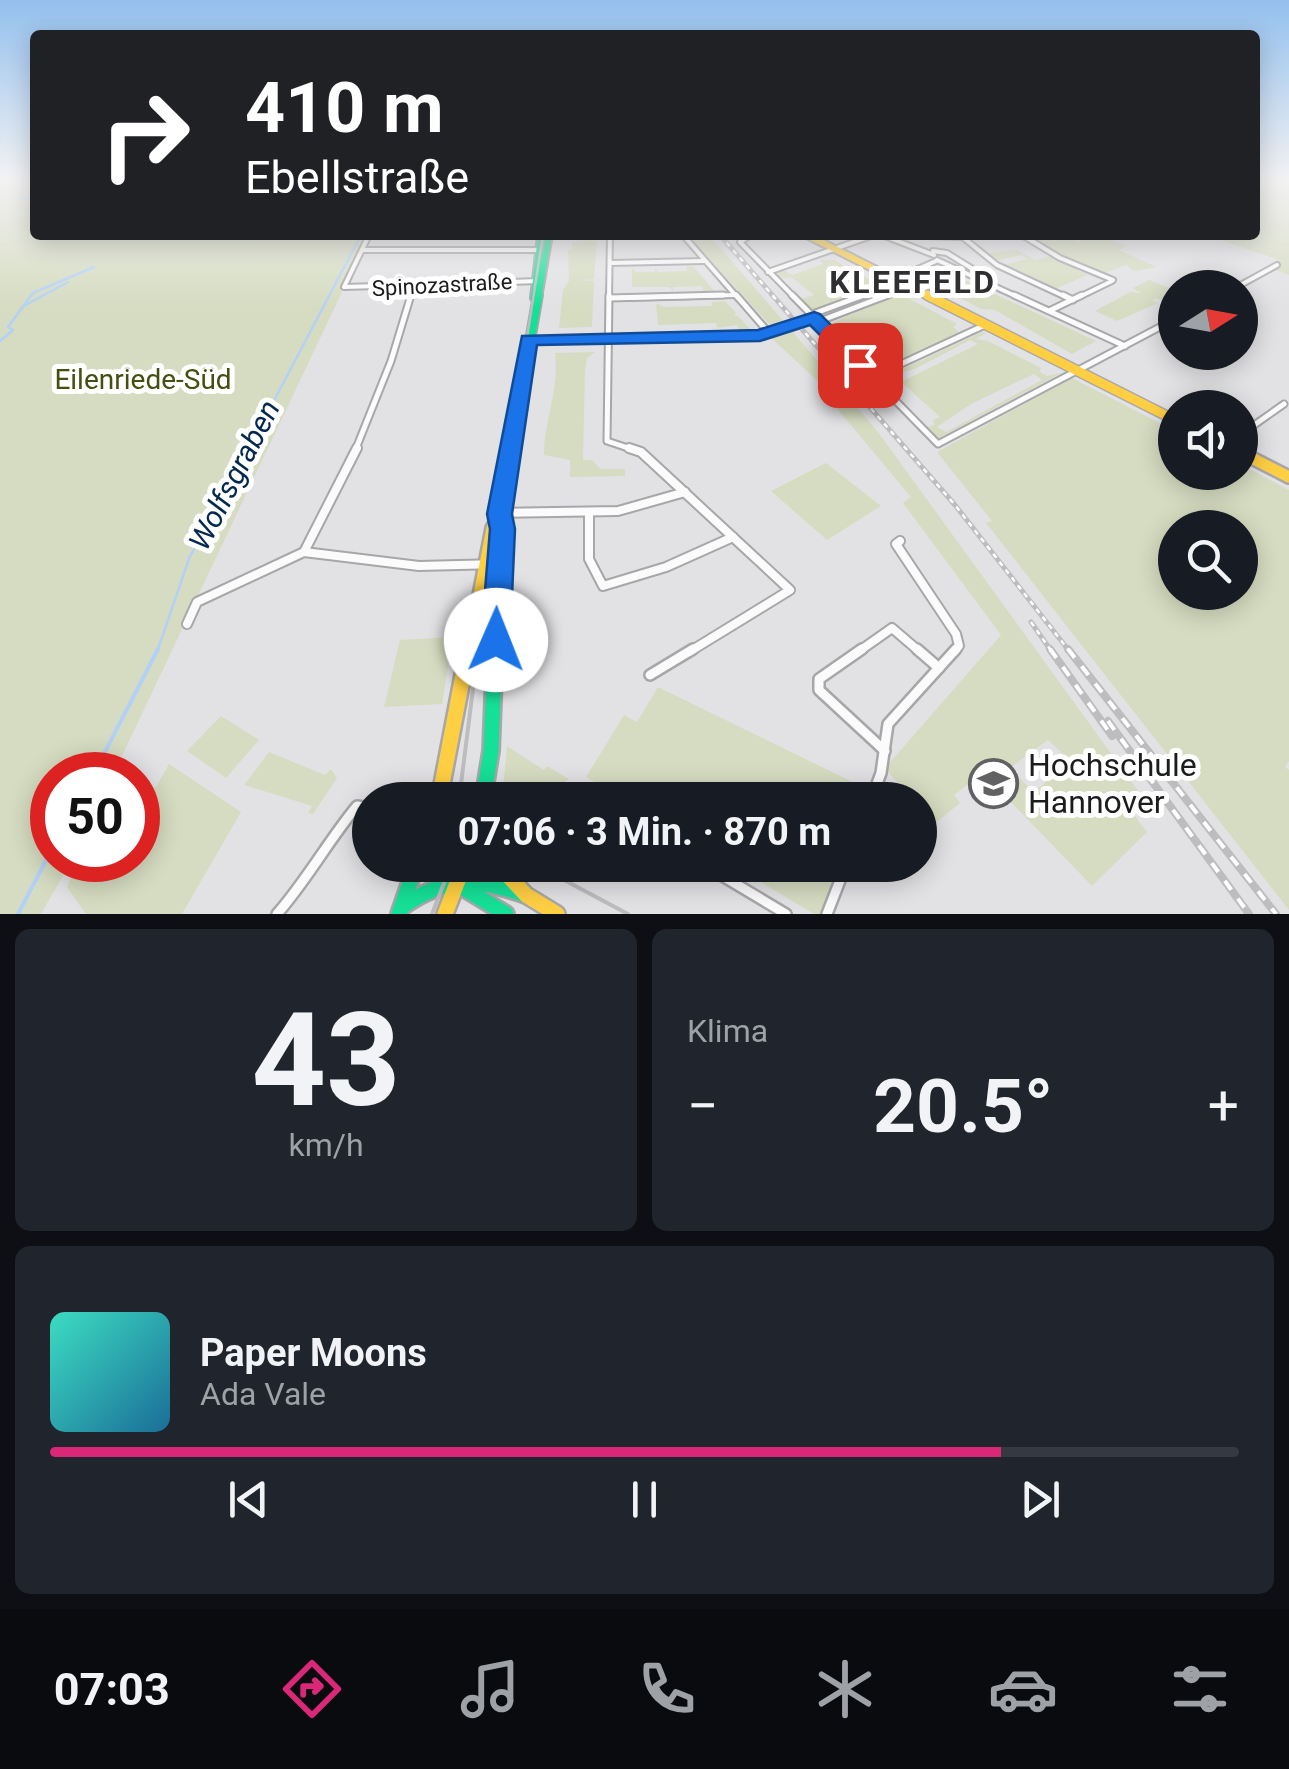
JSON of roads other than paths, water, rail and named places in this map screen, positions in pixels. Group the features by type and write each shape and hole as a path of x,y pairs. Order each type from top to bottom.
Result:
{"main road":[{"path":"534,307 540,240"},
{"path":"486,782 492,752 500,514 548,240"},
{"path":"817,240 1158,412"},
{"path":"1258,461 1289,477"},
{"path":"443,782 492,528 500,514"},
{"path":"477,613 486,608 496,614"},
{"path":"401,911 410,882"},
{"path":"401,911 428,886 447,882"},
{"path":"446,914 455,882"},
{"path":"459,882 506,914"},
{"path":"491,882 526,894"},
{"path":"514,882 557,914"},
{"path":"484,914 506,914"}],"street":[{"path":"365,240 360,250 539,250"},
{"path":"610,240 608,441 641,452 790,590 650,675"},
{"path":"686,240 768,333"},
{"path":"741,240 938,444 1158,328"},
{"path":"768,272 860,240"},
{"path":"895,240 1126,346"},
{"path":"928,240 934,255"},
{"path":"966,240 1003,268 1073,300"},
{"path":"1030,240 1060,258 1114,280 1050,310"},
{"name":"Spinozastraße","path":"360,250 344,287 537,281"},
{"path":"814,318 906,285 934,255 947,253 981,277"},
{"path":"610,264 704,261"},
{"path":"1258,275 1277,265"},
{"path":"981,277 1003,268"},
{"path":"528,340 768,333 906,285 964,271"},
{"path":"304,552 364,428 399,339 411,294 423,285"},
{"path":"393,288 411,294"},
{"path":"609,298 735,295"},
{"path":"872,377 985,325"},
{"path":"1258,422 1284,404"},
{"path":"500,514 589,513 651,506 686,492"},
{"path":"589,513 589,559 604,586 666,567 733,537"},
{"path":"877,782 886,752 888,724 956,650 958,639 896,544 900,541"},
{"path":"187,624 197,602 304,552 419,566 499,564"},
{"path":"886,752 858,729 816,684 892,628 939,668"},
{"path":"276,914 300,888 322,848 352,812"},
{"path":"732,882 786,914"},
{"path":"828,914 840,882"}],"waterway":[{"name":"Wolfsgraben","path":"157,652 190,556 204,534 206,519 244,460 253,432 266,416 358,240"},
{"path":"23,306 33,293 94,267"},
{"path":"23,306 68,282"},
{"path":"0,341 13,330 8,327 23,306"},
{"name":"Wolfsgraben","path":"105,752 158,649"},
{"name":"Wolfsgraben","path":"18,914 35,882"}],"tram line":[{"path":"478,652 542,240"},
{"path":"461,782 478,649"},
{"path":"432,914 444,882"},
{"path":"568,882 628,914"}],"railway":[{"path":"724,240 955,505 1070,652"},
{"path":"1031,622 1052,652"},
{"path":"1050,649 1112,736"},
{"path":"1068,649 1276,914"},
{"path":"1108,721 1249,914"}],"place":[{"name":"Hochschule Hannover","path":"993,783"}],"district":[{"name":"KLEEFELD","path":"913,282"}],"park label":[{"name":"Eilenriede-Süd","path":"143,379"}]}
